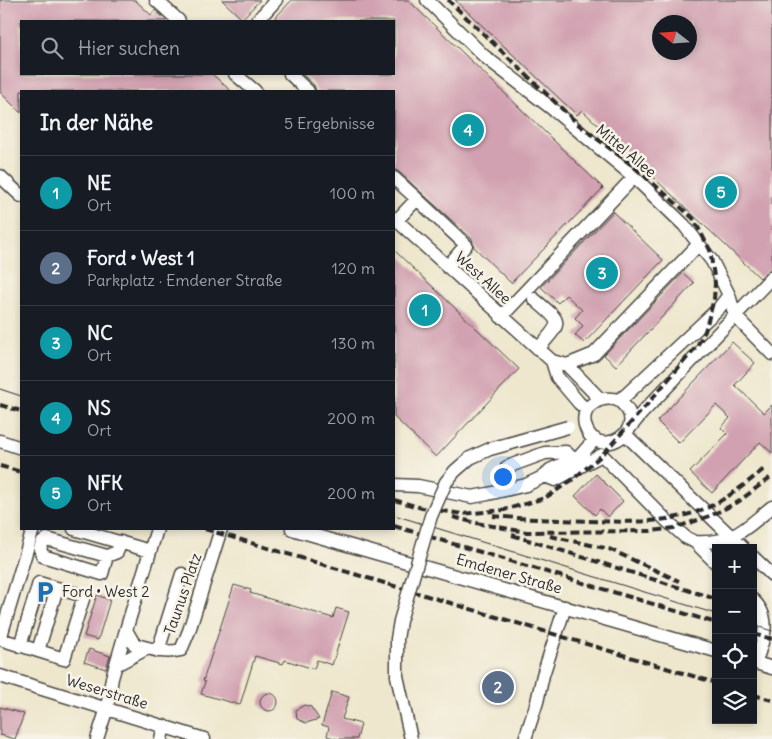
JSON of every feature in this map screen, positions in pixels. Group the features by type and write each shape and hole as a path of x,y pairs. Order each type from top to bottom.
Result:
{"street":[{"path":"156,0 178,20"},
{"path":"258,20 276,0"},
{"name":"Mittel Allee","path":"427,0 484,56 550,107 634,177 684,225 712,261 729,295 735,316 772,354"},
{"path":"236,75 254,90"},
{"path":"291,75 307,90"},
{"path":"0,176 20,195"},
{"path":"501,317 634,177"},
{"path":"395,179 466,245 447,267"},
{"path":"395,220 417,199"},
{"name":"West Allee","path":"395,220 552,361 558,377 587,410"},
{"path":"600,399 567,365 594,354 699,244"},
{"path":"395,485 418,486 472,497 526,485 545,476 550,470 600,446 613,442 626,432 772,277"},
{"path":"618,400 626,395 719,308 729,295"},
{"path":"534,299 556,317 557,324 538,348"},
{"name":"West Allee","path":"552,361 567,365"},
{"path":"626,432 630,423 630,416 627,409 618,400 600,399 587,410 585,424 588,433 666,520 685,537 695,542 712,559"},
{"path":"411,739 397,676 397,639 400,621 431,516 446,482 470,458 490,450 568,427 585,424"},
{"path":"626,432 739,544"},
{"path":"0,441 20,448"},
{"path":"545,476 555,480 600,446"},
{"path":"507,467 545,452 566,452 573,459"},
{"path":"395,475 418,486"},
{"path":"695,542 714,543 732,538 772,507"},
{"path":"20,646 39,583 84,596 64,660 38,651 20,646 0,639 33,530"},
{"path":"78,530 150,551"},
{"path":"97,739 107,708 116,665 157,530"},
{"name":"Taunus Platz","path":"126,630 134,644 153,650 172,652 181,650 189,631 221,530"},
{"name":"Emdener Straße","path":"296,530 712,650"},
{"path":"107,556 102,574 43,556 40,549 42,543 47,539 107,556 117,552 121,542"},
{"path":"757,561 771,573"},
{"path":"116,665 153,650 182,574"},
{"path":"38,651 57,588"},
{"path":"525,739 565,607"},
{"path":"757,654 768,624 768,608"},
{"path":"757,663 772,668"},
{"name":"Weserstraße","path":"0,676 204,739"},
{"path":"161,739 164,726"}],"building":[{"path":"0,0 135,0 151,15 155,10 166,20 20,20 20,75 213,75 230,90 20,90 20,112 0,92"},
{"path":"222,0 260,0 242,19"},
{"path":"292,0 408,0 603,188 511,283 474,247 472,239 395,170 395,90 316,90 314,85 303,75 395,75 395,20 273,20"},
{"path":"455,0 772,0 772,267 760,278 582,110 577,115"},
{"path":"613,212 663,260 584,343 575,335 583,326 575,318 582,310 566,295 558,303 541,287"},
{"path":"395,251 519,369 436,457 395,418"},
{"path":"683,273 694,283 616,366 604,355"},
{"path":"732,342 755,363 735,385 764,413 772,405 772,453 760,442 712,493 690,472 727,434 721,428 730,418 716,405 679,443 657,421"},
{"path":"596,474 623,501 608,517 600,509 595,515 575,496"},
{"path":"234,585 251,590 250,593 333,618 336,608 349,612 332,665 317,660 314,669 285,660 283,664 255,656 240,705 201,694 205,682 203,681"},
{"path":"97,595 110,600 98,640 84,636"},
{"path":"89,649 110,656 106,669 84,662"},
{"path":"332,692 349,697 342,719 361,724 357,739 337,739 327,736 329,727 322,725"},
{"path":"269,693 275,696 278,702 275,708 269,711 263,708 260,702 263,696"},
{"path":"304,705 311,707 319,719 306,723 297,719 296,710"},
{"path":"0,707 24,714 15,739 0,735"}],"tram line":[{"path":"0,389 20,396"},
{"path":"395,515 712,613"},
{"path":"757,626 772,631"}],"railway":[{"path":"395,500 422,508 463,514 504,510 545,498 572,480 602,455 697,346 705,331 714,299 715,283 710,250 693,218 633,166 579,125 448,0"},
{"path":"0,405 20,411"},
{"path":"0,466 20,472"},
{"path":"493,516 618,522 674,518 702,510 718,502 744,485 766,467"},
{"path":"453,517 526,532 651,531 674,528 710,516 738,502 772,476"},
{"path":"395,526 712,622"},
{"path":"208,530 712,682"},
{"path":"512,535 712,598"},
{"path":"550,536 609,549 679,581"},
{"path":"757,635 772,639"},
{"path":"757,696 772,700"}],"place":[{"name":"NS","path":"468,130"},
{"name":"NFK","path":"721,192"},
{"name":"NC","path":"602,273"},
{"name":"NE","path":"425,310"},
{"name":"Ford • West 2","path":"45,592"},
{"name":"Ford • West 1","path":"498,687"}]}
